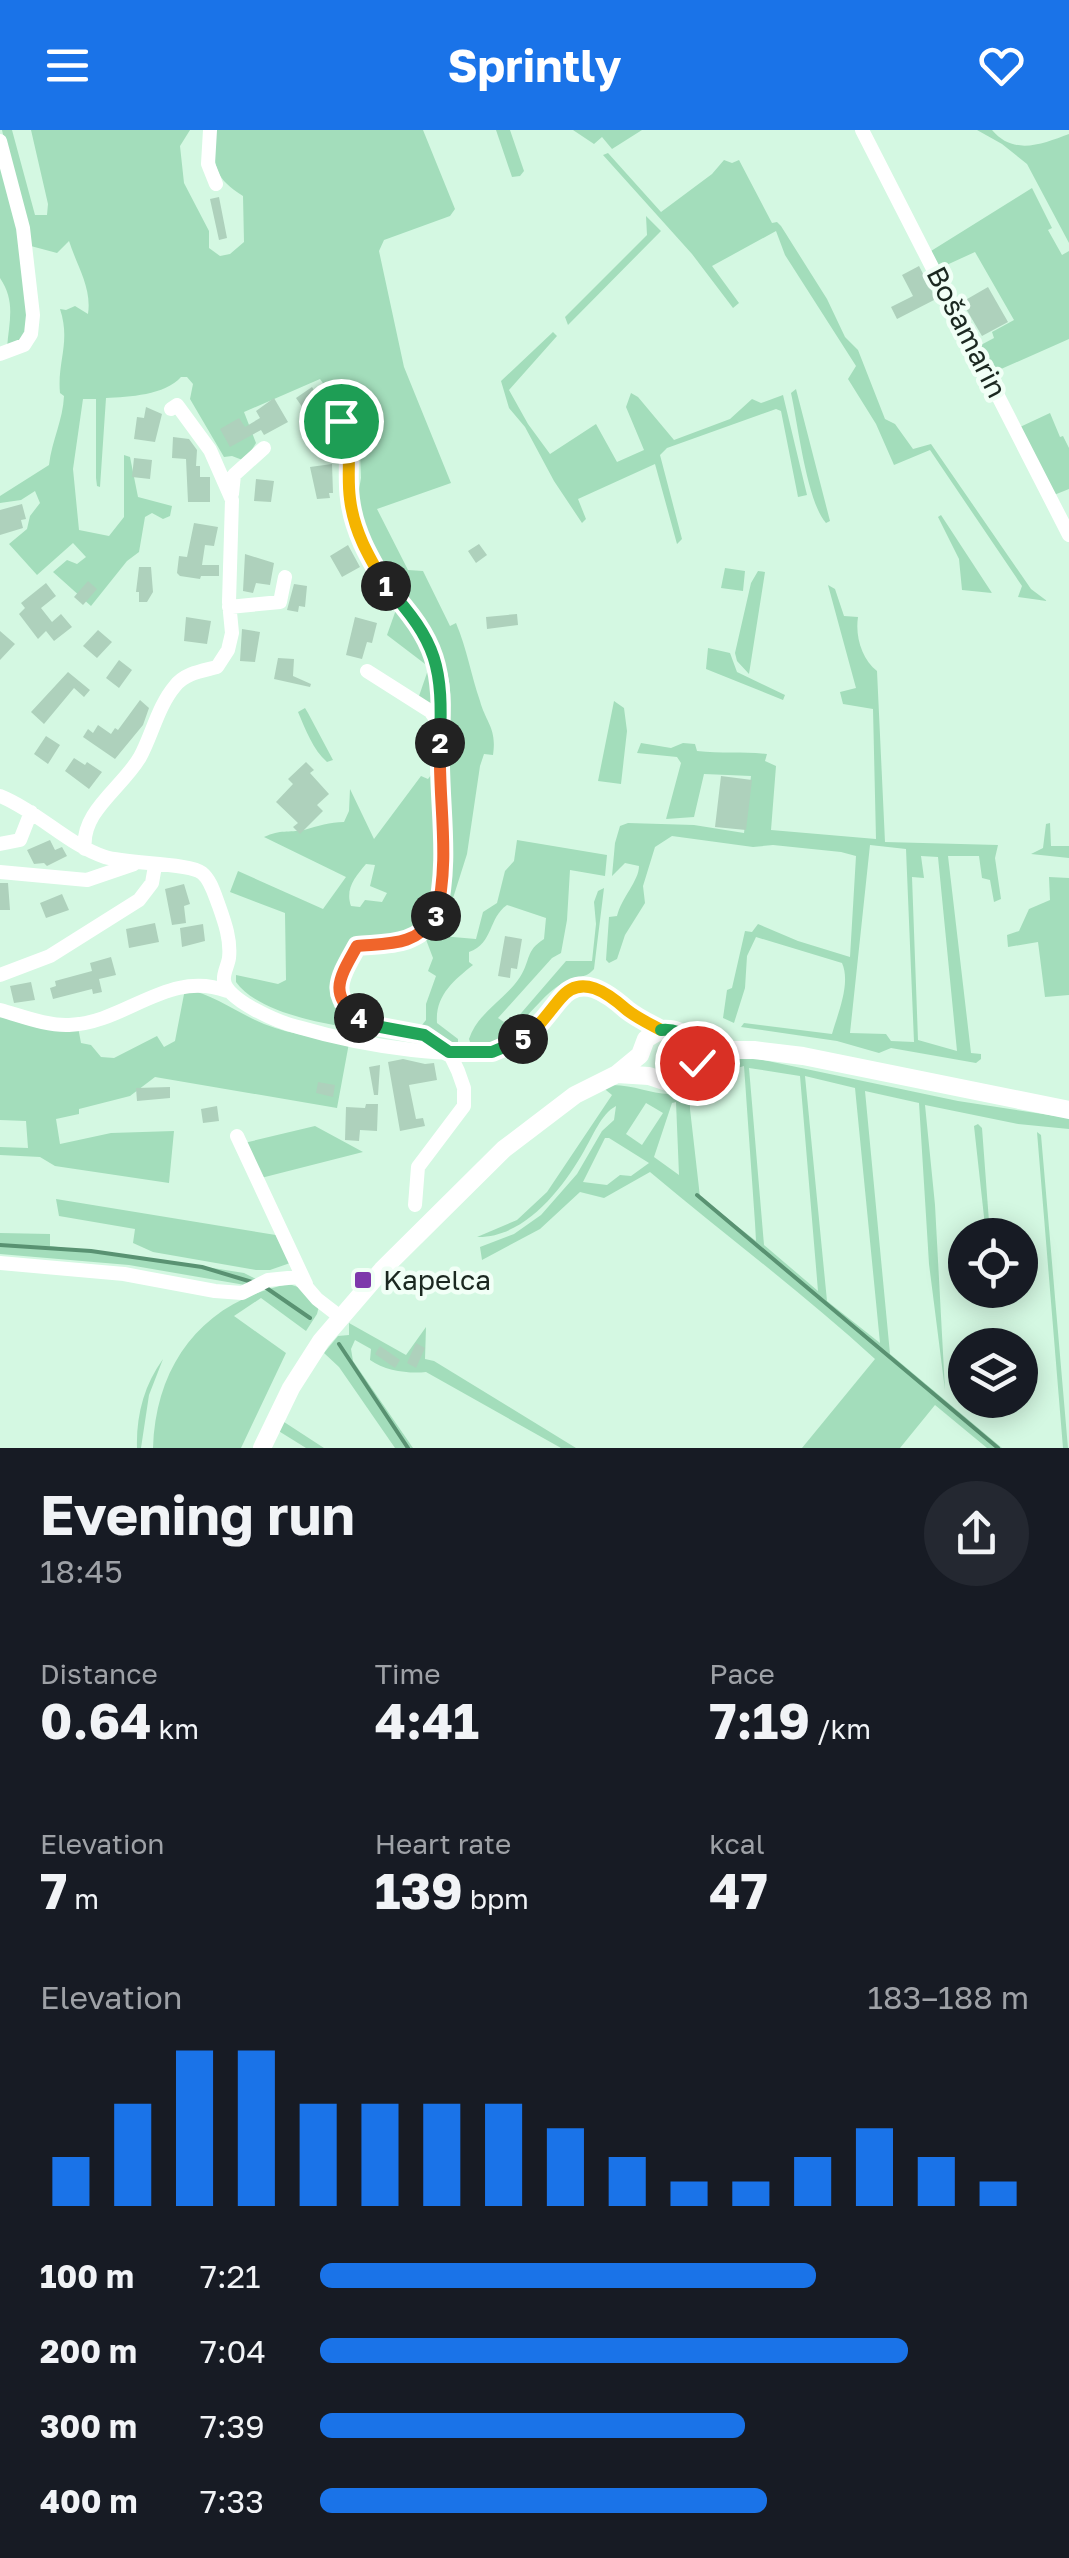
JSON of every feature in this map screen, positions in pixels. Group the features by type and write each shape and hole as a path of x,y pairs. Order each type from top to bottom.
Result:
{"street":[{"path":"210,130 208,164 216,184"},
{"name":"Bošamarin","path":"862,130 1069,535"},
{"path":"0,141 23,228 32,315 31,334 24,344 0,354"},
{"path":"170,409 177,405 192,422 210,450 232,500"},
{"path":"341,421 348,437 349,493 360,542 386,585 416,618 441,674 439,786 445,859 436,916 425,932 413,939 357,946 338,990 342,1005 370,1025 424,1035 449,1052 464,1088 464,1106 418,1167 415,1205"},
{"path":"85,849 83,834 140,758 174,687 185,676 217,667 222,660 232,633 234,475 264,448"},
{"path":"230,607 280,602 285,578"},
{"path":"367,671 430,711 441,726"},
{"path":"0,796 102,857 135,864 188,866 202,873 212,889 230,945 224,980 228,991"},
{"path":"0,844 20,840 31,812"},
{"path":"0,872 87,880 135,864"},
{"path":"0,975 50,956 139,900 152,883 155,866"},
{"path":"0,1010 71,1025 184,986 208,984 294,1026 359,1040 449,1052 492,1052 513,1046 530,1034 562,995 594,987 614,996 629,1011 661,1030 677,1032 690,1043 803,1056 1069,1110"},
{"path":"629,1011 649,1076"},
{"path":"262,1448 291,1388 339,1316 504,1149 576,1094 617,1074 661,1030"},
{"path":"690,1043 692,1065"},
{"path":"617,1074 649,1076 663,1083 677,1081 692,1065 727,1050"},
{"path":"237,1136 307,1286"},
{"path":"0,1263 124,1274 215,1292 242,1293 268,1280 298,1277 339,1316"}],"green space":[{"path":"2,130 12,130 35,215 47,215 48,204 31,130 190,130 180,146 184,183 209,231 209,248 220,256 230,254 244,242 243,196 220,176 214,130 423,130 455,209 450,216 384,240 379,251 404,367 451,483 377,509 408,570 423,571 450,626 456,623 494,746 493,755 484,754 480,766 467,854 441,936 476,939 483,912 497,903 505,871 514,861 517,840 607,855 605,876 570,870 561,953 498,1018 510,1026 566,961 592,961 594,902 598,891 604,888 594,969 555,988 499,1040 471,1045 469,1039 479,1021 520,977 531,952 544,939 546,918 507,905 501,910 483,943 469,952 473,965 452,983 439,1005 437,1023 458,1039 458,1044 443,1042 425,1029 422,1025 426,1004 436,976 428,971 433,958 425,937 439,920 442,780 449,699 402,594 359,523 356,507 360,452 347,418 320,379 244,412 256,443 245,461 224,457 190,399 193,384 187,377 156,391 106,398 100,487 96,478 96,399 83,399 73,469 79,530 109,536 124,517 124,455 130,457 138,497 172,506 170,516 163,519 152,513 145,517 139,552 91,606 53,572 67,560 77,564 86,557 73,543 37,575 9,544 27,529 30,516 40,503 35,491 21,500 0,503 0,496 49,465 62,413 64,332 60,309 75,306 88,314 89,304 69,241 57,253 27,245"},
{"path":"496,130 510,130 524,171 520,176 512,177"},
{"path":"573,130 642,130 612,149 602,137 594,144"},
{"path":"977,130 992,130 1010,143 1029,146 1069,134 1069,243 1027,164"},
{"path":"608,153 661,212 712,174 724,160 739,160 772,223 781,226 827,299 845,337 858,350 885,419 895,424 913,449 931,444 1031,589 1047,601 1018,597 1022,586 930,450 894,465 876,424 848,379 856,366 785,255 776,231 712,266 739,303 733,308 692,254 603,155"},
{"path":"0,156 24,248 28,295 23,341 7,348 10,312 0,278"},
{"path":"1032,188 1062,255 1069,251 1069,339 992,373 979,346 994,338 992,332 1014,320 975,252 940,268 931,251"},
{"path":"646,216 661,231 568,325 565,317 647,235"},
{"path":"553,332 557,336 509,390 550,454 596,424 617,462 644,450 626,407 631,393 674,440 730,419 752,399 761,403 783,395 807,495 798,497 781,411 776,409 667,448 660,455 682,539 677,544 655,464 578,499 586,519 582,523 525,427 509,408 501,381"},
{"path":"796,389 830,521 826,523 819,513 804,462 791,393"},
{"path":"1050,413 1069,448 1069,489 1054,495 1020,427"},
{"path":"941,515 992,593 962,590 959,559 938,517"},
{"path":"725,568 745,571 743,591 721,588"},
{"path":"758,571 765,572 749,674 735,653 751,583"},
{"path":"828,585 835,589 844,616 858,617 861,647 877,671 885,842 998,845 995,858 1001,899 994,902 990,880 982,878 979,856 948,856 971,1053 981,1054 976,1063 891,1048 879,1053 837,1041 741,1027 744,1023 832,1034 844,989 842,963 756,937 747,956 745,988 734,1023 723,1018 745,931 752,932 758,924 850,957 856,856 672,836 655,847 643,886 645,903 625,935 617,959 609,963 606,960 609,917 617,916 639,866 625,863 612,876 620,826 694,825 744,833 751,776 704,774 694,817 666,819 681,763 677,757 637,753 641,743 671,748 695,744 697,751 767,754 765,761 776,766 771,830 876,839 873,709 843,704 840,692 856,688","holes":["870,845 906,849 914,1042 891,1041 886,1034 850,1033","921,856 938,857 957,1051 918,1040 912,877 924,878"]},
{"path":"398,604 427,654 436,681 439,710 418,699 429,667 387,635"},
{"path":"708,648 730,653 737,672 785,695 783,700 706,669"},
{"path":"614,701 624,708 627,731 621,784 598,781"},
{"path":"305,708 333,760 327,762 310,738 298,712"},
{"path":"434,771 440,846 439,887 430,917 418,929 353,953 340,964 334,981 334,1007 370,1031 297,1017 247,993 236,982 236,975 278,984 286,980 285,913 230,892 238,871 323,909 346,877 264,837 344,822 350,789 374,839 421,776 428,779","holes":["366,864 375,865 370,886 387,893 382,902 365,900 360,907 351,906 349,894 355,879"]},
{"path":"1050,823 1051,846 1069,846 1069,858 1031,854 1043,848 1046,824"},
{"path":"1049,877 1069,878 1069,995 1045,997 1038,942 1008,947 1007,935 1019,931 1029,909 1050,900"},
{"path":"185,989 275,1028 349,1043 337,1108 155,1077 130,1096 56,1119 60,1144 111,1133 174,1131 169,1183 55,1166 40,1157 0,1155 0,1147 28,1148 26,1121 0,1120 0,1015 78,1027 81,1043 91,1045 101,1057 114,1058 157,1036 164,1047 175,1041"},
{"path":"744,1056 958,1101 1069,1118 1069,1129 1018,1124 925,1105 945,1390 929,1264 919,1103 865,1091 890,1354 948,1403 948,1416 935,1405 900,1448 802,1448 875,1359 650,1172 604,1198 580,1192 540,1229 482,1260 480,1247 514,1234 541,1215 577,1174 602,1131 614,1120 616,1106 541,1208 511,1229 477,1237 517,1220 547,1192 612,1095 601,1086 679,1093 706,1068","holes":["744,1066 756,1241 700,1197 690,1096 708,1077","749,1068 800,1076 818,1291 764,1245","805,1076 855,1088 880,1343 827,1301","676,1102 679,1175 654,1157 672,1103","646,1103 663,1113 642,1145 626,1134","605,1138 609,1138 649,1163 631,1176 620,1175 607,1185 583,1182"]},
{"path":"315,1126 363,1152 261,1178 244,1143"},
{"path":"974,1126 982,1128 989,1218 984,1218"},
{"path":"1037,1132 1041,1135 1068,1448 1063,1448"},
{"path":"56,1199 282,1236 293,1262 256,1270 153,1252 133,1243 135,1229 59,1216"},
{"path":"0,1233 50,1234 50,1246 244,1273 258,1280 245,1285 129,1265 0,1254"},
{"path":"289,1284 301,1288 319,1306 306,1331 261,1298 234,1316 286,1353 241,1448 153,1448 164,1388 190,1340 232,1305"},
{"path":"349,1323 406,1355 426,1327 425,1359 576,1448 561,1448 426,1372 398,1371 376,1364 370,1360 371,1349 355,1340 351,1349 353,1361 413,1448 395,1448 339,1367 324,1353 338,1336 349,1335"},
{"path":"163,1359 149,1395 141,1448 137,1448 142,1401"},
{"path":"951,1418 966,1418 1002,1448 987,1448"},
{"path":"281,1420 324,1448 306,1448 277,1430"}],"building":[{"path":"219,197 227,238 219,240 210,199"},
{"path":"919,266 936,299 897,319 891,307 913,296 902,275"},
{"path":"988,287 1008,322 982,336 962,302"},
{"path":"312,387 325,410 311,420 296,398"},
{"path":"274,398 288,422 264,435 261,430 230,447 220,429 239,418 245,427 260,418 256,411"},
{"path":"146,407 162,414 155,442 134,439 137,417 144,418"},
{"path":"173,437 189,439 197,450 200,477 210,477 210,502 188,502 186,459 172,458"},
{"path":"134,458 152,460 150,479 132,477"},
{"path":"332,464 333,493 329,493 330,498 317,499 310,467"},
{"path":"256,479 274,481 271,502 254,501"},
{"path":"22,504 26,519 21,520 23,528 0,535 0,510"},
{"path":"194,523 218,527 214,546 205,545 202,565 219,565 219,576 200,579 177,573 179,556 187,557"},
{"path":"479,544 487,555 476,563 468,551"},
{"path":"348,545 360,567 342,577 330,556"},
{"path":"245,554 274,563 270,585 256,583 253,593 243,591"},
{"path":"139,567 151,567 153,592 147,602 139,602 136,592"},
{"path":"88,581 97,589 83,605 74,597"},
{"path":"46,583 56,596 41,608 52,622 61,614 72,627 54,641 46,631 38,639 19,614 25,608 21,603"},
{"path":"294,584 307,586 305,607 299,606 298,612 287,610"},
{"path":"517,614 518,625 487,629 486,617"},
{"path":"186,617 211,621 207,644 184,641"},
{"path":"355,617 377,623 372,643 367,642 362,659 346,655"},
{"path":"242,629 260,632 255,662 240,661"},
{"path":"98,630 112,642 97,658 83,646"},
{"path":"0,631 15,644 0,660"},
{"path":"278,658 294,659 293,676 311,684 310,687 274,679"},
{"path":"119,660 132,670 119,688 106,678"},
{"path":"68,672 90,690 84,697 74,688 44,724 31,712"},
{"path":"140,700 149,708 143,725 115,759 83,737 88,729 93,733 98,725 111,734 115,728 118,730"},
{"path":"46,736 60,745 48,764 34,754"},
{"path":"74,758 102,772 89,789 65,771"},
{"path":"306,762 314,770 310,773 329,794 317,805 323,811 300,834 293,827 298,823 276,802 293,784 288,779"},
{"path":"721,776 752,780 746,830 715,827"},
{"path":"50,840 55,850 62,847 67,856 47,866 34,864 27,850"},
{"path":"0,883 8,883 10,910 0,910"},
{"path":"184,884 190,904 184,906 186,923 172,925 165,889"},
{"path":"62,894 69,910 46,918 40,903"},
{"path":"155,923 159,942 129,948 126,929"},
{"path":"203,924 205,941 182,947 180,928"},
{"path":"505,936 522,939 517,969 511,968 510,978 498,976"},
{"path":"111,957 116,975 99,979 102,992 93,994 92,989 53,999 50,988 56,986 55,981 92,971 90,963"},
{"path":"31,982 35,1000 14,1003 10,986"},
{"path":"403,1059 434,1063 437,1080 409,1085 416,1119 423,1118 425,1126 400,1131 388,1062"},
{"path":"380,1065 378,1095 374,1095 369,1067"},
{"path":"318,1082 335,1085 333,1097 316,1093"},
{"path":"170,1087 170,1098 137,1101 136,1088"},
{"path":"366,1104 378,1104 377,1131 360,1130 359,1141 345,1140 346,1107 365,1108"},
{"path":"217,1106 219,1121 203,1123 201,1109"},
{"path":"416,1343 425,1348 416,1368 407,1363"},
{"path":"380,1346 400,1360 395,1368 375,1354"}],"waterway":[{"path":"697,1195 998,1448"},
{"path":"0,1245 91,1251 202,1267 252,1282"},
{"path":"265,1287 310,1318"},
{"path":"339,1344 408,1448"}],"place":[{"name":"Kapelca","path":"363,1280"}],"route":[{"path":"341,421 348,437 349,493 360,542 386,585 416,618 441,674 439,786 445,859 436,916 425,932 413,939 357,946 338,990 342,1005 370,1025 424,1035 449,1052 471,1054 513,1046 530,1034 562,995 594,987 614,996 629,1011 661,1030 685,1036 693,1050 692,1065 697,1063"}]}
